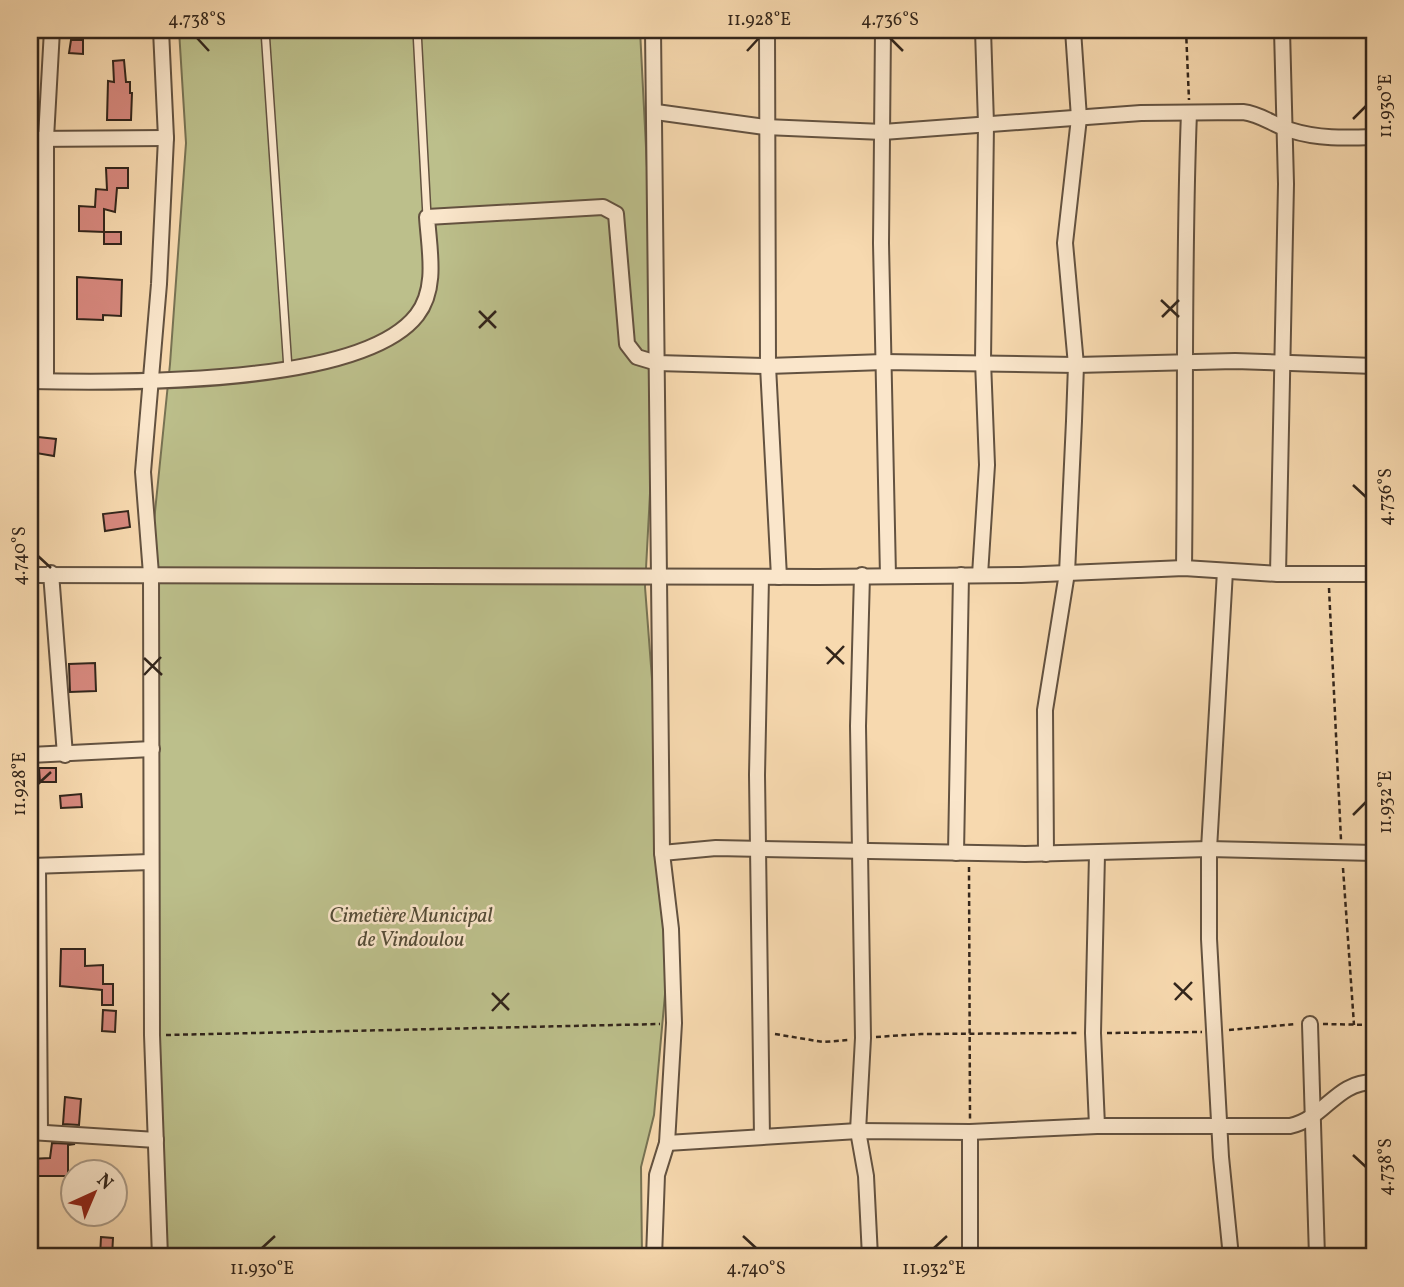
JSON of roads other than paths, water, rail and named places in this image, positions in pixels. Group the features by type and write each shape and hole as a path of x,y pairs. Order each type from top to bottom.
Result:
{"street":[{"path":"46,381 46,138 52,30"},
{"path":"160,1257 152,1035 151,574 143,472 166,138 161,30"},
{"path":"653,30 656,112 662,853 671,929 674,1023 667,1143 657,1175 654,1257"},
{"path":"767,30 765,127 768,366 779,577"},
{"path":"883,30 883,466 888,576"},
{"path":"980,575 987,465 983,361 986,124 983,30"},
{"path":"1046,854 1045,710 1067,573 1076,365 1065,243 1079,118 1073,30"},
{"path":"1278,574 1286,129 1282,30"},
{"path":"1374,30 1374,63"},
{"path":"656,112 765,127 883,132 1079,118 1256,113 1286,129 1322,138 1374,137"},
{"path":"1184,568 1187,361 1185,234 1189,113"},
{"path":"30,139 166,138"},
{"path":"30,381 151,383 288,369 363,351 400,332 418,314 430,288 427,217 603,207 612,209 616,214 626,344 637,357 657,363 768,366 983,361 1076,365 1187,361 1374,366"},
{"path":"30,575 779,577 980,575 1184,568 1278,574 1374,574"},
{"path":"1225,571 1209,849 1213,1031 1231,1257"},
{"path":"51,573 65,755"},
{"path":"862,575 858,726 863,1038 858,1131 866,1176 870,1257"},
{"path":"961,575 962,853"},
{"path":"761,577 758,670 758,1032 762,1137"},
{"path":"30,755 152,750"},
{"path":"662,853 716,848 1046,854 1209,849 1374,853"},
{"path":"1097,854 1093,1033 1097,1126"},
{"path":"151,862 34,866 35,1132 156,1140"},
{"path":"1310,1024 1317,1257"},
{"path":"667,1143 858,1131 970,1132 1097,1126 1290,1126 1311,1120 1353,1083 1374,1082"},
{"path":"970,1132 970,1257"}],"lane":[{"path":"265,30 288,369"},
{"path":"417,30 427,217"}],"park label":[{"name":"Cimetière Municipal de Vindoulou","path":"411,928"}]}
